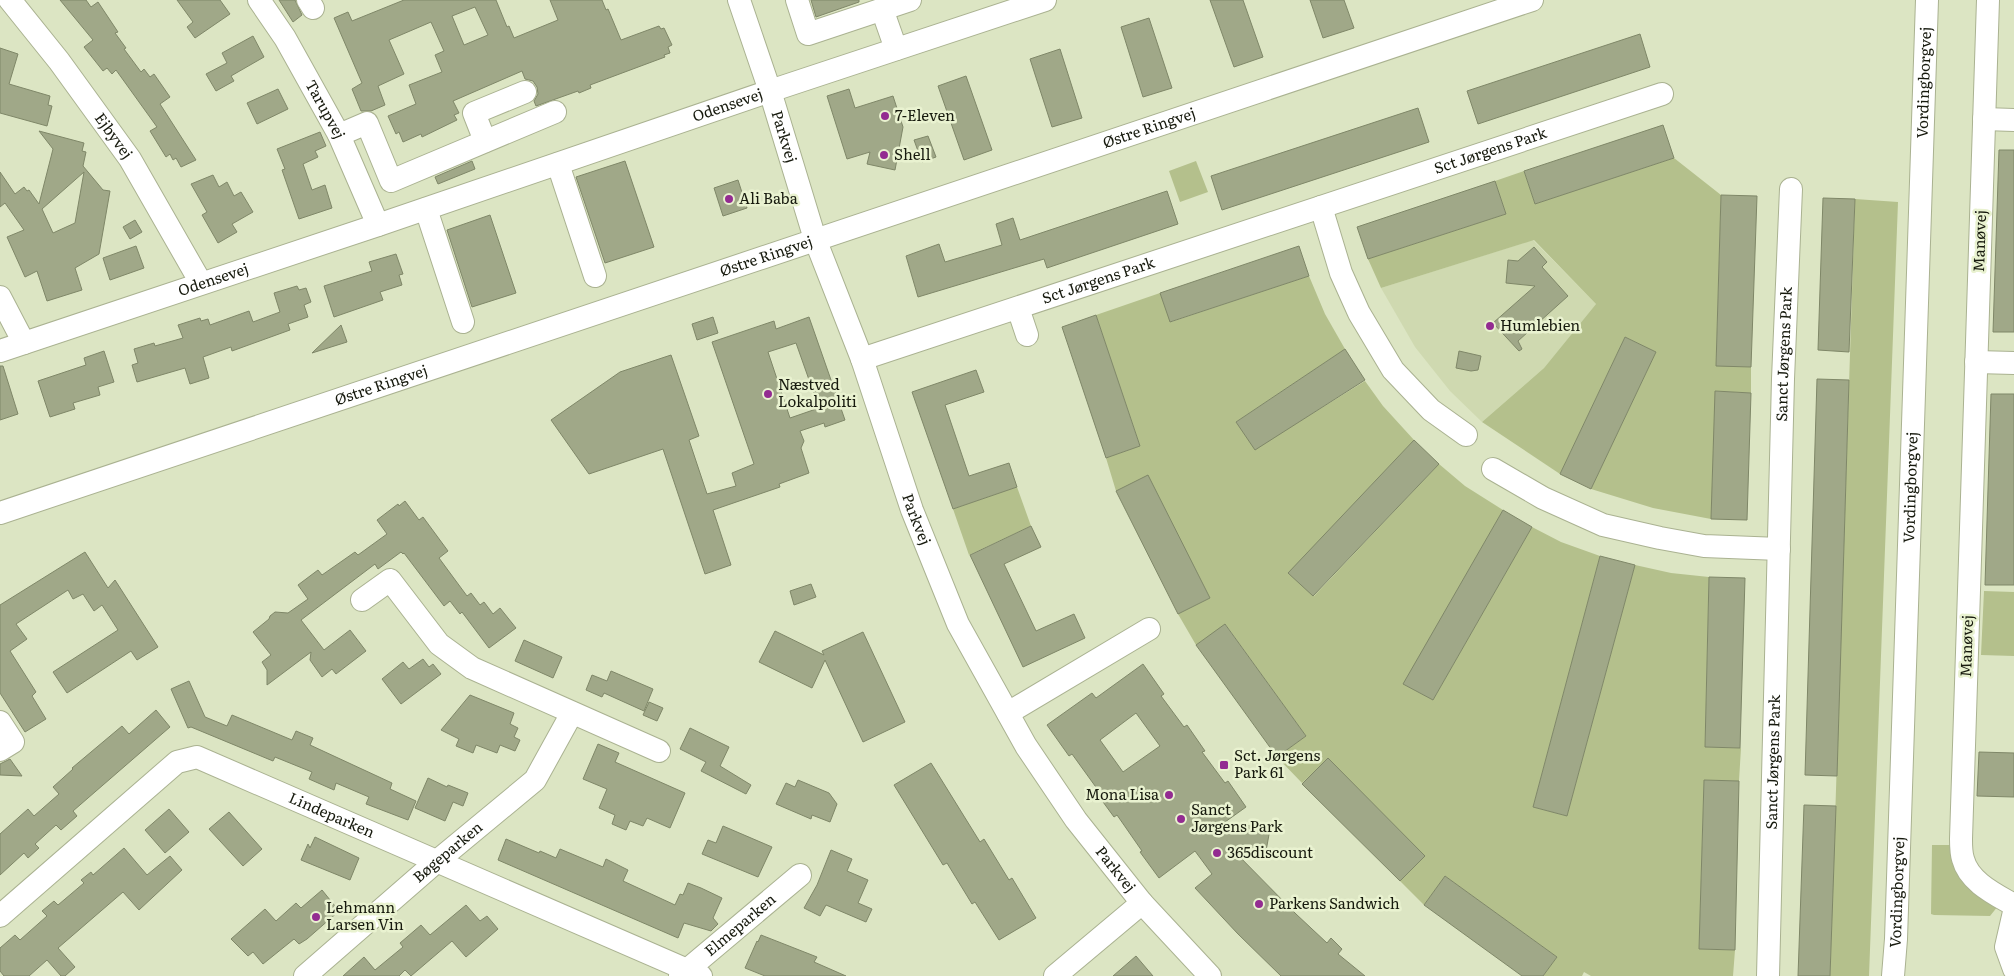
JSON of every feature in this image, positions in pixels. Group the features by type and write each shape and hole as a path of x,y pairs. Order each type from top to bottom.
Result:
{"street":[{"name":"Ejbyvej","path":"10,0 60,61 130,159 201,283"},
{"name":"Tarupvej","path":"259,0 285,38 339,135 378,226"},
{"name":"Parkvej","path":"739,0 770,91 815,239 862,359 912,510 958,624 1026,746 1076,820 1142,903 1210,976"},
{"path":"796,0 808,34 910,0"},
{"name":"Odensevej","path":"0,351 378,226 896,49 1000,7 1045,0"},
{"name":"Østre Ringvej","path":"0,514 1532,0"},
{"name":"Vordingborgvej","path":"1893,976 1927,0"},
{"name":"Manøvej","path":"1988,0 1961,839 1963,859 1972,876 1985,888 2014,905"},
{"path":"882,9 896,49"},
{"path":"485,142 474,113 525,92"},
{"name":"Sct Jørgens Park","path":"862,359 1662,94"},
{"path":"339,135 367,123 391,181 555,112"},
{"path":"1984,120 2014,120"},
{"path":"558,164 595,276"},
{"name":"Sanct Jørgens Park","path":"1768,976 1783,379 1791,189"},
{"path":"1321,207 1340,273 1359,313 1393,370 1431,410 1466,435"},
{"path":"426,209 463,322"},
{"path":"0,297 24,343"},
{"path":"1018,308 1027,335"},
{"path":"1976,362 2014,363"},
{"path":"1493,469 1543,498 1603,525 1704,546 1779,549"},
{"path":"362,600 390,580 439,644 472,668 660,751"},
{"path":"1008,713 1149,629"},
{"name":"Bøgeparken","path":"305,976 436,862 535,780 572,713"},
{"path":"0,722 12,742 0,750"},
{"name":"Lindeparken","path":"0,916 177,762 197,757 690,974"},
{"name":"Elmeparken","path":"690,974 800,875"},
{"path":"1055,976 1142,903"},
{"path":"2014,912 2006,948 2014,969"}],"shaded area":[{"path":"1674,158 1721,195 1716,365 1751,367 1751,393 1716,391 1711,519 1653,508 1591,489 1656,352 1625,337 1560,474 1482,422 1544,368 1596,304 1534,240 1381,288 1368,259 1506,214 1495,181 1524,171 1535,204"},
{"path":"1196,161 1208,192 1180,202 1169,171"},
{"path":"1855,199 1898,202 1869,976 1830,976"},
{"name":"Humlebien","path":"1533,240 1596,304 1544,368 1482,422 1450,391 1415,347 1381,288"},
{"path":"1309,276 1325,314 1345,349 1236,422 1255,449 1365,381 1383,406 1414,440 1289,573 1314,596 1439,464 1465,486 1503,510 1404,684 1433,700 1532,527 1561,542 1600,556 1533,807 1567,816 1635,565 1671,573 1709,577 1705,747 1741,748 1739,781 1704,780 1699,949 1735,950 1733,976 1591,976 1584,972 1582,976 1543,976 1557,957 1445,876 1424,905 1400,881 1425,856 1328,759 1302,783 1277,757 1306,736 1226,625 1196,645 1178,614 1210,598 1148,476 1116,491 1106,458 1140,446 1096,315 1160,293 1171,322"},
{"path":"1017,487 1031,526 969,555 953,509"},
{"path":"1984,591 2014,592 2014,656 1981,655"},
{"path":"1932,845 1955,845 1998,906 1990,916 1931,914"}],"building":[{"path":"60,0 86,0 91,7 98,2 118,32 115,33 126,48 124,49 141,72 144,69 150,77 154,74 170,97 160,104 196,160 181,167 176,158 173,160 170,154 166,157 150,131 157,127 116,70 112,74 107,68 103,71 84,47 93,40"},
{"path":"177,0 220,0 230,14 195,38 187,27 193,22"},
{"path":"279,0 295,0 302,15 293,22"},
{"path":"404,0 496,0 507,27 509,26 514,38 558,20 550,0 602,0 606,10 608,9 621,40 659,26 661,29 664,28 672,45 668,47 670,53 664,55 665,57 590,85 591,88 579,93 578,91 536,106 534,101 538,94 537,87 533,81 525,79 522,71 453,101 459,113 454,115 457,120 422,137 421,134 403,142 399,132 396,134 388,116 416,104 409,85 442,72 435,55 444,51 431,22 389,40 404,74 378,86 385,105 371,111 361,111 352,89 362,83 334,18 348,12 352,21","holes":["475,7 488,35 464,45 452,16"]},
{"path":"811,0 859,0 859,2 816,17"},
{"path":"1210,0 1243,0 1263,57 1234,67"},
{"path":"1310,0 1344,0 1354,28 1323,38"},
{"path":"1149,18 1172,88 1143,97 1121,27"},
{"path":"1640,34 1650,67 1478,124 1467,91"},
{"path":"253,36 264,57 231,76 234,81 216,91 206,74 227,63 222,53"},
{"path":"0,48 18,54 9,84 50,96 48,105 52,106 47,126 0,113"},
{"path":"1060,49 1082,118 1052,127 1030,59"},
{"path":"966,76 992,150 964,160 938,86"},
{"path":"278,89 288,109 257,124 247,103"},
{"path":"849,89 855,108 893,96 903,127 895,170 867,164 870,152 847,159 827,96"},
{"path":"1418,108 1429,142 1222,210 1211,176"},
{"path":"1663,125 1674,158 1535,204 1524,171"},
{"path":"39,131 84,143 82,151 86,152 83,166 103,190 110,191 99,254 75,268 82,290 47,301 37,271 25,277 7,237 24,230 5,203 0,207 0,172 15,194 24,187 27,191 29,190 39,204 53,149","holes":["84,172 75,223 53,233 42,209"]},
{"path":"320,132 326,146 315,151 318,157 303,164 312,190 325,185 332,208 299,219 282,170 285,169 277,149"},
{"path":"928,136 936,157 922,162 914,140"},
{"path":"1999,150 2014,150 2014,332 1993,332"},
{"path":"472,161 475,169 438,184 435,177"},
{"path":"625,161 654,247 605,263 576,177"},
{"path":"213,175 219,187 227,182 234,196 241,192 253,212 232,224 237,232 218,243 202,215 207,212 191,184"},
{"path":"738,180 747,208 723,216 714,188"},
{"path":"1495,181 1506,214 1368,259 1357,227"},
{"path":"1167,191 1178,224 1047,268 1044,259 918,297 906,256 939,244 945,262 1002,245 996,224 1013,218 1020,240"},
{"path":"1721,195 1757,196 1751,367 1716,366"},
{"path":"1823,198 1855,199 1849,352 1818,350"},
{"path":"490,215 516,293 472,307 447,230"},
{"path":"135,220 142,232 130,239 123,227"},
{"path":"136,246 144,268 110,280 103,258"},
{"path":"1299,246 1309,276 1170,322 1160,293"},
{"path":"1534,247 1547,262 1542,267 1568,296 1518,341 1522,349 1519,351 1493,323 1535,286 1506,283 1508,260 1518,261"},
{"path":"396,254 403,274 399,275 402,285 380,292 383,300 334,317 324,286 372,271 369,262"},
{"path":"297,286 299,290 306,288 311,302 304,305 308,317 288,324 290,330 232,351 231,347 203,357 209,378 190,384 185,368 137,382 132,365 138,363 134,349 154,343 155,346 183,338 178,325 200,318 201,321 208,319 210,325 249,311 253,322 280,312 274,293"},
{"path":"1096,315 1140,446 1106,458 1062,327"},
{"path":"713,317 718,333 697,340 692,324"},
{"path":"809,317 845,420 825,427 824,423 800,431 804,441 801,448 809,473 779,484 780,487 713,510 731,565 705,574 663,449 589,474 551,420 620,372 671,355 699,436 689,440 707,494 736,486 732,473 754,464 712,342 774,321 776,329","holes":["796,343 819,408 790,418 768,352"]},
{"path":"341,325 347,342 312,353"},
{"path":"1625,337 1656,352 1591,489 1560,474"},
{"path":"1345,349 1365,380 1255,450 1236,422"},
{"path":"104,351 114,382 98,387 100,395 73,403 75,409 50,417 38,381 86,365 84,358"},
{"path":"1459,351 1481,356 1478,370 1471,371 1456,368"},
{"path":"0,366 3,366 18,414 0,420"},
{"path":"976,370 984,392 945,405 969,476 1009,463 1017,487 953,509 912,392"},
{"path":"1817,379 1849,380 1837,776 1805,775"},
{"path":"1715,391 1751,393 1747,520 1711,519"},
{"path":"1991,394 2014,394 2014,585 1985,585"},
{"path":"1414,440 1439,464 1313,596 1288,573"},
{"path":"1148,475 1210,598 1178,614 1116,491"},
{"path":"405,501 419,520 423,517 448,551 439,558 467,596 471,593 480,605 484,602 493,614 500,608 516,628 489,648 462,612 460,614 450,601 444,606 404,553 401,552 378,569 375,564 301,620 324,650 350,630 366,651 336,674 332,669 322,677 310,660 311,652 267,685 267,670 262,662 271,655 253,632 275,612 288,613 308,599 298,585 318,570 322,575 355,552 358,555 387,534 377,520"},
{"path":"1503,510 1532,527 1433,700 1403,684"},
{"path":"1031,526 1041,547 1004,564 1036,631 1074,614 1085,638 1023,667 970,555"},
{"path":"85,552 108,588 115,580 158,647 137,660 131,651 67,693 53,672 118,630 102,605 94,611 83,594 73,599 68,590 16,624 27,639 10,651 36,692 32,696 46,719 25,732 0,693 0,605"},
{"path":"1600,556 1635,565 1567,816 1533,807"},
{"path":"1709,577 1745,578 1740,748 1705,747"},
{"path":"811,584 816,597 794,605 790,591"},
{"path":"1225,624 1306,736 1277,757 1196,645"},
{"path":"775,631 824,655 822,651 863,632 905,722 863,742 825,660 812,688 759,662"},
{"path":"524,640 562,657 553,678 515,661"},
{"path":"423,659 429,667 433,664 441,674 401,704 382,679 403,662 409,669"},
{"name":"Sanct Jørgens Park","path":"1143,664 1164,694 1161,696 1184,727 1187,725 1205,751 1202,752 1225,783 1228,781 1246,807 1225,822 1270,829 1266,851 1229,846 1327,943 1331,938 1342,949 1338,954 1365,976 1281,976 1195,888 1212,874 1195,851 1159,878 1117,815 1114,817 1095,791 1098,790 1072,754 1069,756 1047,725 1092,693 1096,698","holes":["1136,713 1160,746 1123,772 1100,740"]},
{"path":"611,671 653,689 644,711 604,693 602,697 586,690 592,675 607,681"},
{"path":"189,681 205,717 227,726 232,715 292,740 296,731 313,738 310,745 392,783 390,789 416,801 408,820 366,804 369,797 336,783 334,790 309,779 312,772 275,757 273,761 191,727 188,728 171,689"},
{"path":"470,695 514,713 510,724 518,728 514,737 520,740 515,751 500,745 497,753 476,745 473,753 456,746 459,739 441,730"},
{"path":"649,702 663,708 657,721 643,715"},
{"path":"156,710 170,727 73,811 77,816 61,830 56,825 35,844 39,848 28,858 24,853 0,875 0,834 28,809 34,816 59,794 53,787 72,768 122,726 129,734"},
{"path":"690,728 729,747 720,766 751,785 746,794 701,771 706,762 680,749"},
{"path":"598,744 619,753 615,762 685,793 670,828 647,818 643,826 630,821 626,830 612,824 615,815 599,808 607,789 583,779"},
{"path":"1979,752 2014,753 2014,797 1977,796"},
{"path":"1328,758 1425,856 1400,881 1302,784"},
{"path":"10,759 22,776 0,775 0,764"},
{"path":"931,763 980,842 984,839 1009,880 1012,878 1036,918 999,940 975,902 972,904 947,863 943,865 894,785"},
{"path":"428,778 447,787 448,785 468,793 463,806 453,802 445,821 415,808"},
{"path":"798,780 829,793 837,804 830,822 812,815 811,819 776,804 786,783 795,787"},
{"path":"1704,780 1739,781 1735,950 1699,949"},
{"path":"1804,805 1836,806 1830,976 1798,976"},
{"path":"169,809 189,832 165,853 145,830"},
{"path":"229,812 262,849 243,866 209,829"},
{"path":"723,826 772,847 758,877 702,854 708,840 716,843"},
{"path":"315,837 359,858 350,880 301,860 308,844 310,848"},
{"path":"506,839 556,858 560,849 603,867 606,859 628,870 623,881 675,905 680,894 683,895 688,883 701,888 722,898 713,918 718,924 711,931 684,923 678,938 498,860"},
{"path":"124,848 147,875 170,856 182,870 139,910 123,892 58,948 75,967 65,976 61,976 47,960 29,976 4,976 0,971 0,948 15,935 20,940 47,916 42,911 54,901 58,905 84,883 81,880 91,872 93,875"},
{"path":"831,850 852,859 847,871 868,880 858,903 872,909 866,922 826,905 820,916 804,908 817,885"},
{"path":"1445,876 1557,957 1543,976 1522,976 1424,905"},
{"path":"322,890 339,911 307,939 299,944 294,939 263,964 253,952 248,956 231,939 265,909 276,921 296,903 301,908"},
{"path":"466,905 480,921 487,916 498,929 466,957 452,941 411,976 405,970 399,976 343,976 364,957 375,970 403,947 400,943 421,925 430,935"},
{"path":"761,935 817,957 814,962 846,976 765,976 745,968"},
{"path":"1136,956 1153,976 1113,976"}],"place":[{"name":"7-Eleven","path":"885,116"},
{"name":"Shell","path":"884,155"},
{"name":"Ali Baba","path":"729,199"},
{"name":"Humlebien","path":"1490,326"},
{"name":"Næstved Lokalpoliti","path":"768,394"},
{"name":"Sct. Jørgens Park 61","path":"1224,765"},
{"name":"Mona Lisa","path":"1169,795"},
{"name":"Sanct Jørgens Park","path":"1181,819"},
{"name":"365discount","path":"1217,853"},
{"name":"Parkens Sandwich","path":"1259,904"},
{"name":"Lehmann Larsen Vin","path":"316,917"}]}
